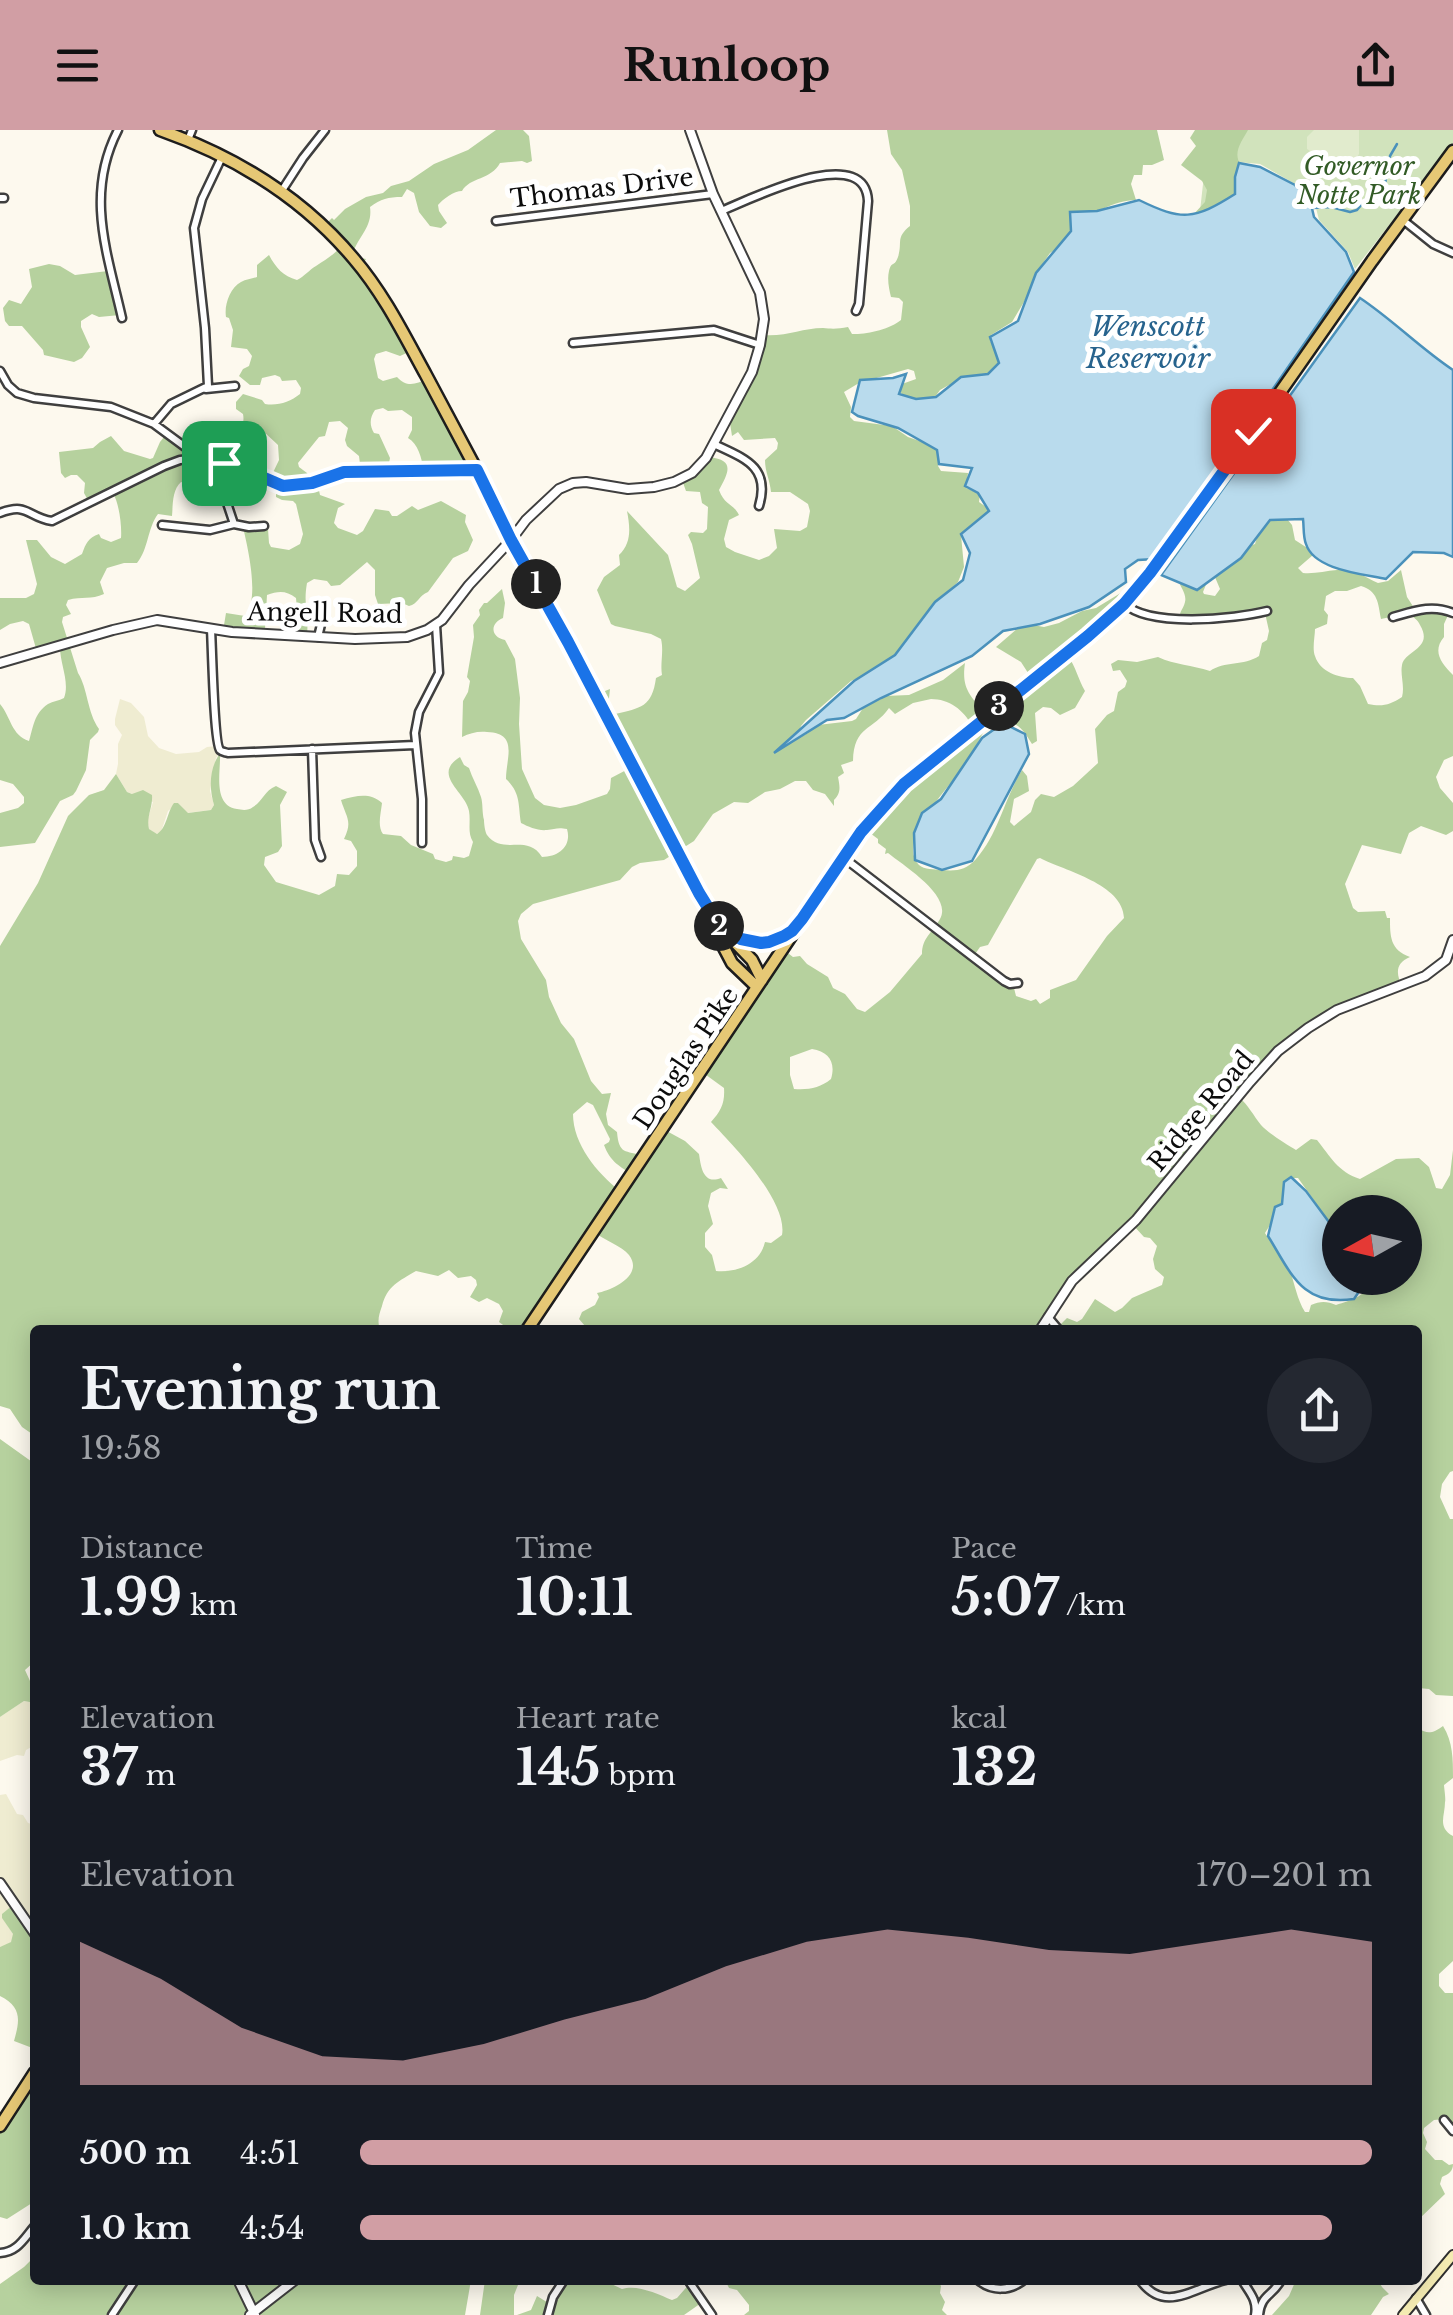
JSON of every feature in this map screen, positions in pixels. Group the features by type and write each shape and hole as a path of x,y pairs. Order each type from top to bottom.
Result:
{"main road":[{"path":"160,130 190,135 282,192 324,228 377,288 702,898 720,927 752,960 760,984"},
{"name":"Douglas Pike","path":"531,1325 843,858 882,808 914,774 1124,604 1161,559 1453,152"},
{"path":"702,898 732,963 760,984"},
{"path":"720,927 741,939 761,943 784,936 802,919"},
{"path":"0,2126 30,2080"},
{"path":"1403,2315 1453,2257"}],"street":[{"path":"118,130 101,179 104,247 122,318"},
{"path":"282,192 325,130"},
{"name":"Angell Road","path":"0,663 157,620 211,630 318,637 395,638 419,633 448,614 546,500 573,483 628,489 664,486 692,472 706,458 752,372 764,319 760,293 714,194 690,130"},
{"path":"205,389 206,328 194,228 202,198 223,156"},
{"path":"722,211 812,176 861,181 868,201 856,311"},
{"name":"Thomas Drive","path":"496,221 714,194"},
{"path":"1403,220 1433,244 1453,253"},
{"path":"573,344 714,330 760,344"},
{"path":"0,371 17,393 111,407 154,424 200,458 223,491 234,524"},
{"path":"154,424 170,404 205,389 236,386"},
{"path":"714,444 754,465 762,484 758,506"},
{"path":"0,513 24,509 52,521 164,466 200,458 234,465 283,486 312,483 344,472 477,470"},
{"path":"162,525 210,530 234,524 264,526"},
{"path":"1124,604 1148,616 1188,618 1232,618 1267,611"},
{"path":"1393,617 1430,608 1453,613"},
{"path":"318,637 324,612"},
{"path":"422,844 422,799 415,744 419,712 439,673 436,625"},
{"path":"211,630 219,748 228,753 415,744"},
{"path":"312,749 315,840 321,857"},
{"path":"843,858 1004,981 1018,983"},
{"name":"Ridge Road","path":"1043,1325 1072,1281 1136,1220 1278,1052 1326,1016 1403,987 1433,970 1446,960 1453,940"},
{"path":"1048,1317 1055,1325"},
{"path":"0,1883 30,1927"},
{"path":"1444,2120 1453,2131"},
{"path":"0,2252 13,2250 30,2231"},
{"path":"112,2315 131,2285"},
{"path":"240,2285 253,2314 289,2285"},
{"path":"548,2315 552,2297 560,2285"},
{"path":"692,2285 715,2315"},
{"path":"984,2285 998,2289 1015,2285"},
{"path":"1144,2285 1161,2298 1186,2295 1208,2285"},
{"path":"1245,2285 1256,2294 1267,2294"},
{"path":"1245,2285 1256,2304 1257,2315"},
{"path":"1257,2315 1262,2301 1278,2285"},
{"path":"1416,2298 1426,2315"}],"shaded area":[{"path":"120,699 131,703 144,717 148,736 159,748 176,754 217,746 221,751 210,791 214,805 211,810 187,813 178,803 168,811 161,832 156,834 149,829 147,821 153,802 127,792 116,774 122,735 115,719"},
{"path":"24,1701 30,1702 30,1748 24,1756 0,1761 0,1717"},
{"path":"6,1794 17,1814 30,1824 30,1916 24,1920 4,1920 13,1940 0,1947 0,1795"}],"green space":[{"path":"496,130 523,130 529,136 532,161 500,163 491,173 446,198 438,205 447,223 441,228 430,226 419,212 414,193 407,189 402,197 378,202 370,207 367,227 352,256 366,259 361,268 411,351 400,356 386,351 376,354 378,378 383,381 397,377 412,384 427,379 475,469 423,469 419,452 408,438 412,417 402,410 383,408 375,410 371,424 390,458 387,473 361,472 359,456 345,440 348,428 340,421 329,422 325,436 319,437 298,463 312,482 317,482 320,495 345,504 338,508 334,523 338,528 357,535 375,509 397,516 412,506 418,510 441,501 466,515 473,540 468,551 453,558 428,592 409,606 378,604 375,570 367,562 340,585 314,579 307,583 307,636 294,635 298,621 296,598 282,592 267,595 265,629 261,633 223,631 226,613 245,616 252,598 252,573 243,527 263,526 268,529 271,547 289,550 300,544 303,534 296,504 276,497 276,485 269,481 279,460 278,445 263,431 254,435 252,442 242,438 243,414 236,409 243,394 275,404 296,397 301,388 296,380 282,381 275,375 262,378 260,385 250,385 239,376 252,356 247,349 231,347 233,330 226,312 231,293 241,282 257,277 257,265 269,255 277,268 297,280 341,246 324,226 332,218 366,197 383,193 468,150"},
{"path":"887,130 1157,130 1164,160 1143,165 1142,175 1134,175 1131,184 1136,200 1111,205 1072,225 1064,244 1050,253 1041,266 1012,322 991,335 990,341 1000,354 1001,368 960,388 949,385 930,404 902,395 902,384 916,379 914,371 908,369 859,383 844,392 854,421 892,426 908,437 934,446 939,451 941,471 968,473 966,488 980,494 979,502 989,509 989,514 961,535 964,567 958,582 934,604 889,664 851,681 806,720 797,737 818,725 852,721 873,700 909,695 943,680 965,663 966,686 986,716 1030,676 1021,662 996,647 1018,628 1059,623 1096,608 1142,580 1068,656 1085,691 1075,708 1060,715 1043,707 1035,713 1037,741 1032,744 1013,723 996,723 985,731 969,760 920,826 913,854 919,865 951,870 972,863 990,838 1022,770 1029,791 1014,799 1010,822 1014,826 1031,812 1041,794 1054,797 1098,763 1095,729 1114,711 1118,692 1127,681 1120,670 1113,671 1111,664 1158,657 1210,671 1259,656 1269,631 1265,613 1232,620 1180,619 1185,599 1178,579 1207,582 1204,594 1215,596 1220,589 1212,570 1255,544 1259,531 1273,518 1287,519 1295,540 1312,551 1313,555 1298,568 1303,573 1348,570 1378,583 1388,581 1401,570 1407,597 1416,611 1428,608 1449,613 1438,652 1453,675 1453,756 1444,760 1436,777 1453,803 1453,831 1446,835 1421,826 1409,833 1401,854 1362,845 1345,884 1358,912 1385,911 1390,918 1395,946 1410,957 1398,969 1402,986 1348,1005 1291,1042 1239,1097 1277,1138 1296,1150 1311,1139 1317,1140 1340,1168 1360,1179 1396,1159 1419,1158 1429,1167 1436,1188 1442,1189 1450,1175 1453,1150 1453,1471 1442,1484 1440,1497 1453,1519 1453,1696 1436,1695 1422,1688 1422,1325 1060,1325 1067,1318 1077,1322 1082,1319 1095,1299 1115,1312 1132,1298 1162,1285 1164,1277 1155,1269 1153,1259 1157,1246 1133,1225 1088,1265 1045,1325 584,1325 579,1319 582,1312 595,1305 597,1293 618,1285 633,1269 626,1252 594,1232 530,1325 503,1325 499,1322 503,1311 499,1304 487,1298 479,1302 470,1297 476,1280 471,1276 458,1278 449,1270 438,1276 416,1271 394,1285 379,1315 379,1325 30,1325 30,1433 10,1409 0,1406 0,946 38,883 68,816 89,795 104,790 116,774 127,792 143,790 152,795 148,825 157,834 174,803 188,813 211,810 212,772 220,753 221,794 229,806 249,809 276,786 287,792 280,805 282,846 265,857 264,865 276,882 319,895 335,886 337,874 349,875 357,866 357,851 351,841 344,839 348,823 341,800 363,796 382,803 383,834 401,836 433,854 435,859 446,862 453,856 469,856 473,842 469,811 449,777 452,764 460,757 480,793 486,832 493,841 529,846 542,857 563,849 568,841 567,829 540,830 521,823 517,794 506,779 508,748 503,737 484,732 462,737 473,625 479,610 502,589 503,618 494,630 505,640 515,659 522,769 535,798 544,805 560,808 607,794 611,778 632,767 595,695 610,689 608,707 615,714 632,710 648,701 656,678 662,675 661,639 611,624 597,590 604,577 620,565 619,555 629,534 627,511 668,555 677,587 685,591 700,578 688,535 707,529 708,507 702,503 700,492 686,491 682,480 709,457 726,464 727,473 719,490 739,515 729,520 726,547 759,560 777,548 774,529 800,531 807,527 808,504 790,492 771,492 765,460 777,449 775,438 744,440 738,432 732,436 727,419 753,370 763,335 848,327 852,334 864,333 901,320 903,302 891,297 888,274 898,257 901,237 910,226 902,170 891,154","holes":["1367,588 1376,598 1381,619 1409,613 1423,633 1421,644 1402,665 1402,697 1390,704 1368,704 1353,678 1331,673 1315,656 1315,629 1327,624 1326,596 1335,591","931,699 955,706 972,726 883,807 867,827 886,849 885,854 933,891 940,901 940,919 922,954 890,992 865,1012 833,988 828,977 800,956 793,957 784,950 702,1072 724,1088 722,1106 711,1122 757,1175 782,1222 782,1235 771,1243 765,1242 753,1261 739,1269 716,1271 712,1255 705,1247 705,1233 713,1224 708,1206 711,1193 728,1189 721,1178 707,1177 699,1154 685,1141 663,1129 644,1156 621,1148 617,1132 608,1125 606,1114 611,1093 602,1094 591,1081 574,1039 549,997 546,980 521,939 518,921 533,904 620,880 640,863 664,860 694,841 713,814 734,802 748,803 765,792 806,781 834,806 838,777 844,773 841,765 853,761 861,734 889,708 895,714 913,703","1040,858 1104,888 1121,906 1124,918 1076,980 1050,990 1050,998 1040,1004 1036,999 1016,996 1013,984 973,957 980,947 988,945","812,1049 823,1053 832,1063 831,1079 814,1088 794,1089 790,1057","587,1102 593,1105 610,1139 604,1145 606,1150 631,1174 620,1191 588,1157 577,1136 573,1114"]},
{"path":"1195,130 1248,130 1238,152 1241,165 1234,178 1235,194 1205,213 1192,216 1205,202 1207,190 1202,181 1181,165 1196,146 1190,138"},
{"name":"Governor Notte Park","path":"1209,130 1453,130 1453,143 1355,269 1348,252 1319,220 1315,204 1297,185 1260,164 1237,162 1200,211"},
{"path":"1314,130 1359,130 1359,154 1346,175 1307,149 1307,137"},
{"path":"49,264 75,275 108,271 120,315 92,314 81,321 90,347 74,362 44,355 22,326 9,326 5,321 3,308 9,300 21,304 32,287 29,269"},
{"path":"168,432 201,459 214,481 200,489 181,482 174,493 172,516 158,514 137,563 107,568 100,582 104,594 68,600 66,605 71,614 63,617 62,622 99,729 90,740 86,770 76,791 60,801 35,843 0,847 0,813 18,808 24,797 13,784 0,780 0,704 15,730 29,741 40,712 64,698 66,686 60,647 37,652 29,624 23,621 0,630 0,598 26,598 34,594 37,584 26,540 37,540 51,557 65,564 82,554 88,541 99,534 111,542 121,538 120,515 113,493 89,502 84,493 85,483 77,475 65,478 61,473 59,452 93,448 111,436 124,451 150,459"},
{"path":"0,1439 30,1460 30,1666 25,1670 30,1681 30,1702 24,1701 0,1717"},
{"path":"1443,1726 1451,1744 1453,1764 1453,1778 1444,1785 1443,1821 1453,1836 1453,1961 1439,1974 1439,1986 1445,1993 1453,1993 1453,2126 1445,2119 1434,2120 1423,2133 1425,2149 1435,2160 1453,2164 1440,2184 1445,2194 1422,2216 1422,1730"},
{"path":"13,1905 24,1920 30,1916 30,2047 14,2041 18,2015 0,1996 0,1947 11,1942 13,1934 2,1914"},
{"path":"30,2079 30,2204 7,2219 0,2217 0,2115 4,2118"},
{"path":"30,2261 30,2285 470,2285 465,2315 0,2315 0,2284"},
{"path":"484,2285 518,2285 514,2315 480,2315"},
{"path":"560,2285 614,2285 672,2300 693,2285 704,2301 684,2315 517,2315 531,2310 537,2296 550,2304"},
{"path":"728,2285 940,2285 945,2302 942,2310 947,2315 744,2315 749,2305 737,2290"},
{"path":"1294,2285 1381,2285 1389,2294 1371,2315 1272,2315"}],"water":[{"name":"Wenscott Reservoir","path":"1239,163 1260,167 1295,185 1310,200 1314,217 1346,252 1354,272 1155,559 1138,560 1125,569 1126,582 1089,607 1040,624 1003,631 972,656 844,718 827,720 774,753 854,681 895,655 935,602 963,580 970,553 961,534 989,511 978,493 965,486 972,468 939,464 937,450 898,428 852,412 860,380 906,374 899,394 916,399 936,397 961,377 988,374 999,363 990,337 1018,321 1036,273 1071,231 1070,212 1097,211 1139,200 1166,212 1198,213 1235,194"},
{"path":"1360,298 1453,370 1453,557 1413,552 1386,579 1365,575 1329,565 1311,553 1305,541 1303,519 1270,520 1241,558 1197,590 1161,575"},
{"path":"1003,723 1025,734 1029,754 972,861 942,870 915,860 914,833 922,813 941,799 982,738"},
{"path":"1291,1177 1322,1213 1322,1295 1357,1295 1354,1299 1322,1298 1310,1292 1292,1274 1268,1236 1275,1207 1282,1204 1284,1182"}],"waterway":[{"path":"1313,208 1357,210 1385,184 1390,156 1397,144"}],"route":[{"path":"224,463 283,486 312,483 344,472 477,470 699,893 720,927 741,939 761,943 792,931 861,832 904,784 1124,604 1253,431"}]}
